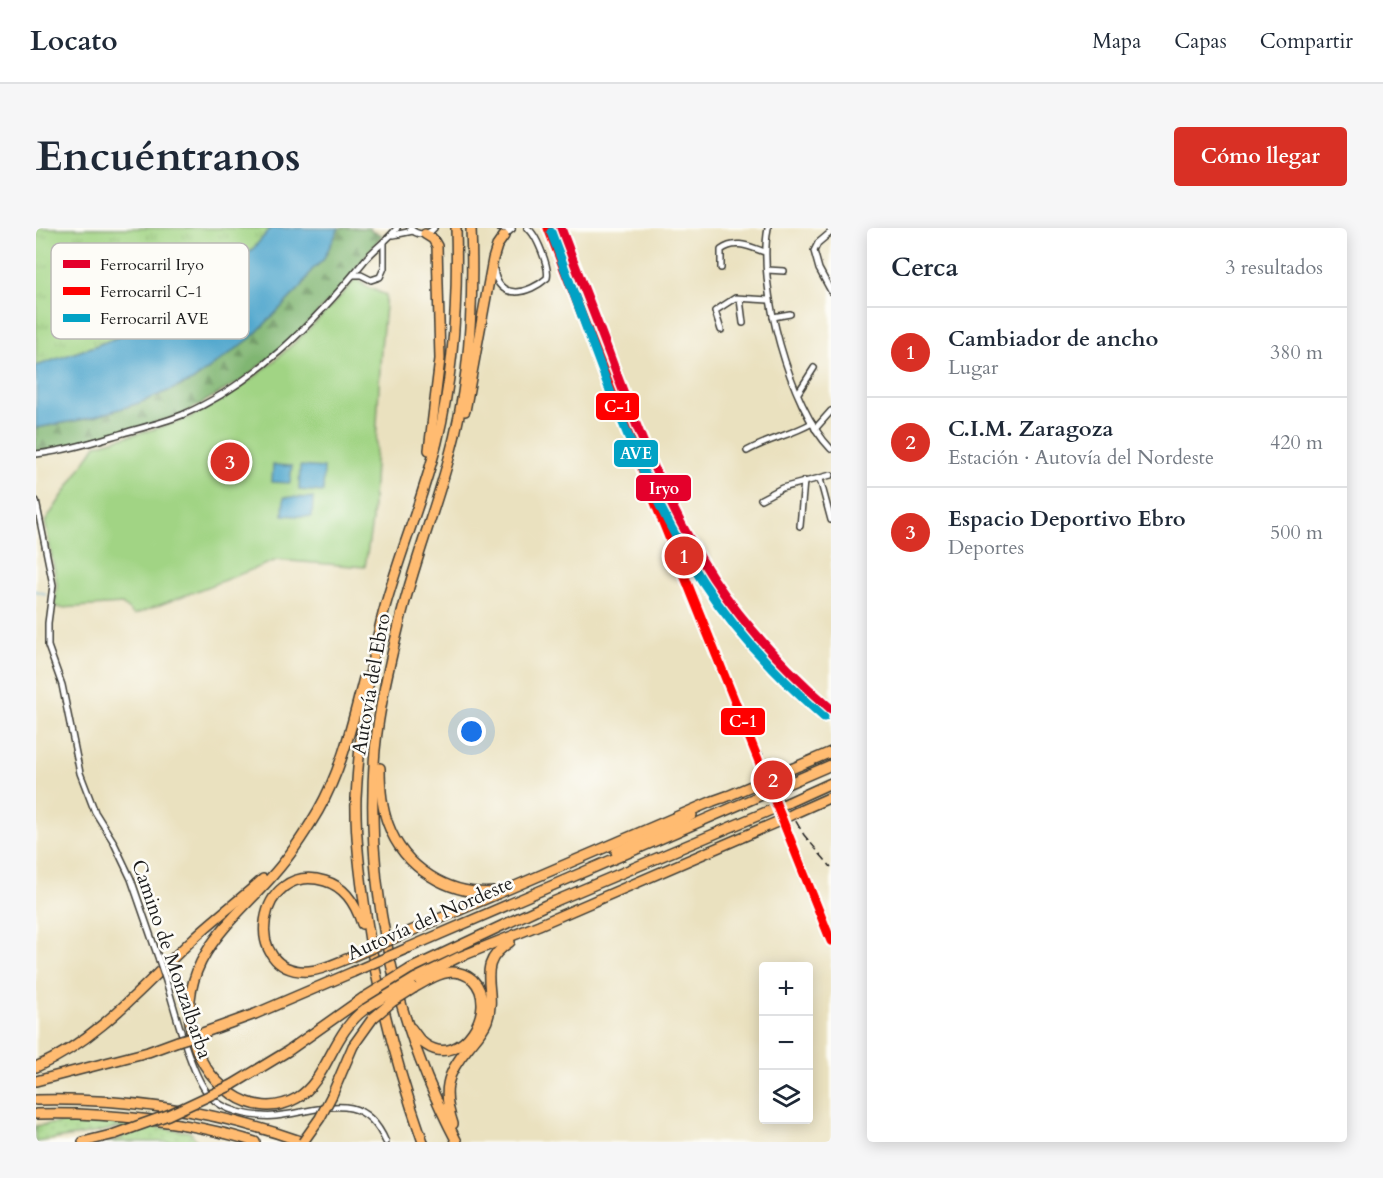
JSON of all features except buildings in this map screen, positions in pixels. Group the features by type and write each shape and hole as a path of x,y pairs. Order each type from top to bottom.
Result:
{"highway":[{"name":"Autovía del Ebro","path":"423,1142 403,1085 372,958 359,872 356,799 370,676 381,621 436,444 452,356 456,313 456,228"},
{"name":"Autovía del Ebro","path":"456,1142 422,1068 406,1021 384,931 375,873 373,801 375,752 399,621 450,456 468,348 471,303 471,228"},
{"path":"407,535 430,443 440,359 438,253 432,230"},
{"path":"450,456 462,422 494,253 501,232"},
{"path":"396,569 379,620 352,726 337,772 318,810 296,845 273,876 221,932 203,958 194,977 189,1028 192,1041 204,1064 231,1094 254,1105 280,1104 300,1096 311,1086 354,1018 412,978 539,926 831,797"},
{"path":"383,699 381,784 384,811 394,837 405,854 418,867 443,884 470,892 506,890"},
{"path":"390,1031 362,922 349,896 332,883 309,879 290,884 274,897 265,914 264,933 269,950 282,964 292,969 308,971 327,967 349,958 404,934 506,890 713,801 831,752"},
{"name":"Autovía del Nordeste","path":"36,1082 148,1052 255,1014 831,765"},
{"name":"Autovía del Nordeste","path":"83,1142 115,1134 168,1115 232,1085 288,1051 363,998 412,978 546,905 831,783"},
{"path":"594,866 604,857 674,826 727,796"},
{"path":"36,1067 59,1057 100,1028 195,938 266,876 296,845"},
{"path":"594,886 641,876 675,865"},
{"path":"456,1142 457,1135 447,1105 447,1086 456,1062 484,1028 488,1019 490,1001 488,975 491,960 502,947 539,926"},
{"path":"36,1100 111,1101 172,1108 240,1123 303,1142 320,1118 332,1095 352,1046 373,1018 392,1002 412,978 454,972 463,974 474,981 480,991 483,1003 482,1014 477,1026 460,1045 448,1050 426,1046 406,1021"},
{"path":"36,1114 135,1119 191,1127 255,1142"}],"street":[{"path":"392,236 397,228"},
{"path":"513,228 501,232 494,272 503,288 509,292 519,293 545,280 549,273 533,233 527,228"},
{"path":"768,228 765,252 766,270 769,300 777,335 798,393 813,426 831,449"},
{"path":"36,454 96,441 181,416 214,398 241,381 282,348 338,293 384,242 392,236 411,230 432,230"},
{"path":"831,232 816,245 814,254 831,291"},
{"path":"354,275 365,276 373,280 382,274 384,242"},
{"path":"721,268 721,250 727,246 739,243 765,252"},
{"path":"363,263 365,276"},
{"path":"766,270 784,271"},
{"path":"721,330 715,311 735,298 769,300"},
{"path":"740,299 743,323"},
{"path":"773,317 790,314"},
{"path":"798,393 813,368"},
{"path":"747,452 762,443 813,426 831,411"},
{"path":"761,499 782,488 831,475"},
{"path":"820,479 831,520"},
{"path":"800,526 804,481"},
{"name":"Camino de Monzalbarba","path":"36,501 53,581 48,622 48,646 62,685 80,773 95,812 113,841 131,879 196,1074 206,1091 217,1102 243,1113 269,1116 334,1106 354,1108 362,1111 373,1121 386,1142"}],"green space":[{"path":"36,228 271,228 249,252 249,243 51,243 51,339 113,339 36,366"},
{"path":"339,228 370,228 371,231 382,235 357,267 354,275 289,342 241,381 181,415 36,456 36,428 91,418 139,403 192,381 251,338 302,286 311,271 323,260"},
{"path":"356,279 367,287 386,295 372,521 365,567 277,560 134,615 122,604 61,608 55,606 57,584 45,522 96,445 175,423 224,399 273,362 318,320"},
{"path":"79,1120 113,1121 190,1132 198,1142 106,1142 123,1138 119,1127 36,1142 36,1126"}],"water":[{"path":"271,228 339,228 323,260 311,271 302,286 251,338 192,381 139,403 90,418 36,428 36,366 113,339 249,339 249,252"},
{"path":"273,465 292,466 290,483 272,482"},
{"path":"300,466 324,468 323,492 299,490"},
{"path":"284,497 313,498 312,517 283,515"}],"waterway":[{"path":"36,591 46,594"}],"railway":[{"path":"742,711 770,769"},
{"path":"782,798 804,835 831,867"}],"rail line":[{"name":"C-1","path":"548,228 654,500 831,941"},
{"name":"Iryo","path":"561,228 643,441 668,497 697,552 713,578 753,631 783,664 831,709"},
{"name":"AVE","path":"551,232 618,411 679,542 729,619 774,670 824,717"}],"place":[{"name":"Espacio Deportivo Ebro","path":"230,462"},
{"name":"Cambiador de ancho","path":"684,556"},
{"name":"C.I.M. Zaragoza","path":"773,780"}]}
